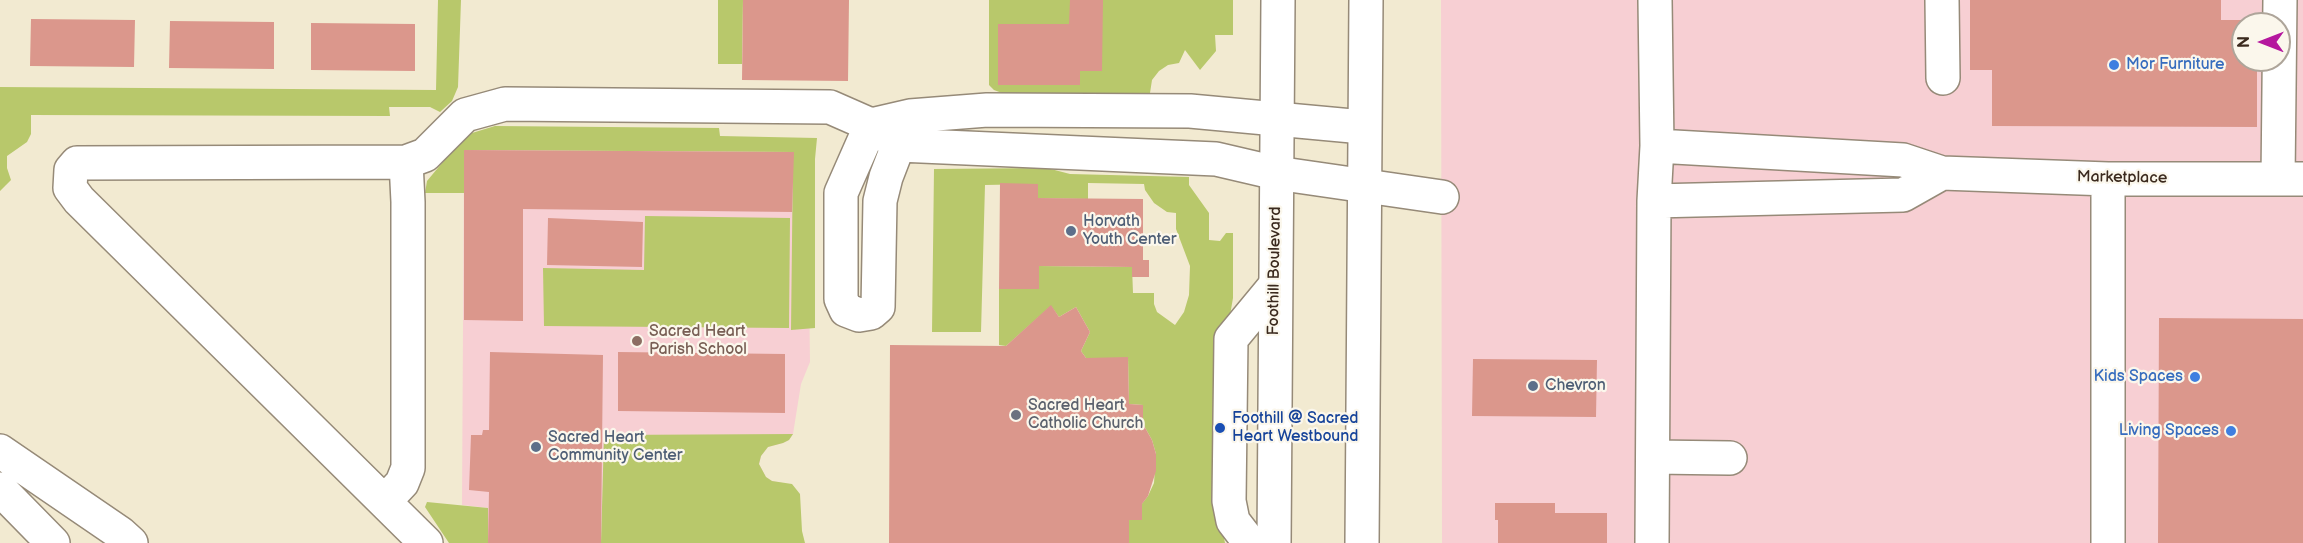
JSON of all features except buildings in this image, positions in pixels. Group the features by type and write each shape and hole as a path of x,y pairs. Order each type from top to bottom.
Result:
{"main road":[{"name":"Foothill Boulevard","path":"1274,543 1274,287 1278,0"},
{"path":"1362,543 1363,127 1366,0"},
{"path":"1652,543 1654,201 1657,146 1655,0"},
{"path":"1942,0 1943,78"},
{"path":"2280,0 2290,179"},
{"path":"426,543 95,217 70,188 71,170 77,163 406,162 425,154 465,115 504,104 830,107 871,125 904,131 1216,159 1276,173 1442,197"},
{"path":"904,131 999,110 1190,111 1363,127"},
{"path":"871,125 841,193 841,299 846,310 859,315 871,313 878,307 880,201 904,131"},
{"name":"Marketplace","path":"1657,146 1903,160 1942,173 2109,179 2290,179"},
{"path":"385,501 402,483 408,468 406,162"},
{"path":"1654,201 1904,195 1942,173"},
{"path":"2108,543 2109,179"},
{"path":"1250,543 1233,521 1228,501 1231,339 1274,287"},
{"path":"0,451 120,533 131,543"},
{"path":"1653,458 1730,458"},
{"path":"1273,486 1290,543"},
{"path":"0,489 53,543"}],"shaded area":[{"path":"1441,0 2303,0 2303,543 1442,543"},
{"name":"Sacred Heart Parish School","path":"464,150 794,152 808,213 810,362 801,384 793,434 789,440 768,447 761,456 759,464 766,477 783,483 801,543 488,543 488,508 462,505"}],"green space":[{"path":"438,0 461,0 458,87 452,101 440,112 430,107 389,107 390,116 31,115 31,134 27,142 7,156 7,168 11,180 0,191 0,87 436,90"},
{"path":"718,0 743,0 742,64 718,64"},
{"path":"989,0 1233,0 1233,35 1215,35 1216,51 1200,70 1185,50 1179,63 1168,65 1159,71 1152,80 1150,93 1002,93 989,85"},
{"path":"495,126 719,128 720,136 817,138 815,328 791,330 793,152 464,150 464,193 425,193 427,181 457,145 472,133"},
{"path":"1047,168 1070,174 1189,177 1189,185 1209,213 1209,240 1220,241 1226,233 1233,233 1233,298 1225,344 1213,345 1213,513 1219,513 1225,543 1129,543 1129,520 1148,496 1154,483 1156,454 1152,440 1143,424 1143,405 1129,404 1128,358 1086,358 1081,351 1090,332 1076,307 1059,317 1051,306 1006,346 999,345 999,289 1039,289 1039,266 1132,267 1133,293 1154,293 1157,312 1175,325 1184,312 1189,295 1190,266 1176,229 1176,213 1167,212 1154,203 1145,190 1144,184 1088,183 1088,199 1038,198 1037,184 985,185 981,332 932,332 934,169"},
{"path":"645,216 790,218 789,328 544,326 543,268 644,270"},
{"path":"793,434 789,440 768,447 761,456 759,464 766,477 772,481 792,484 800,494 805,543 601,543 604,435"},
{"path":"427,502 488,508 488,543 449,543 425,507"}],"place":[{"name":"Mor Furniture","path":"2114,65"},
{"name":"Horvath Youth Center","path":"1071,231"},
{"name":"Sacred Heart Parish School","path":"637,341"},
{"name":"Kids Spaces","path":"2195,377"},
{"name":"Chevron","path":"1533,386"},
{"name":"Sacred Heart Catholic Church","path":"1016,415"},
{"name":"Foothill @ Sacred Heart Westbound","path":"1220,428"},
{"name":"Living Spaces","path":"2231,431"},
{"name":"Sacred Heart Community Center","path":"536,447"}]}
